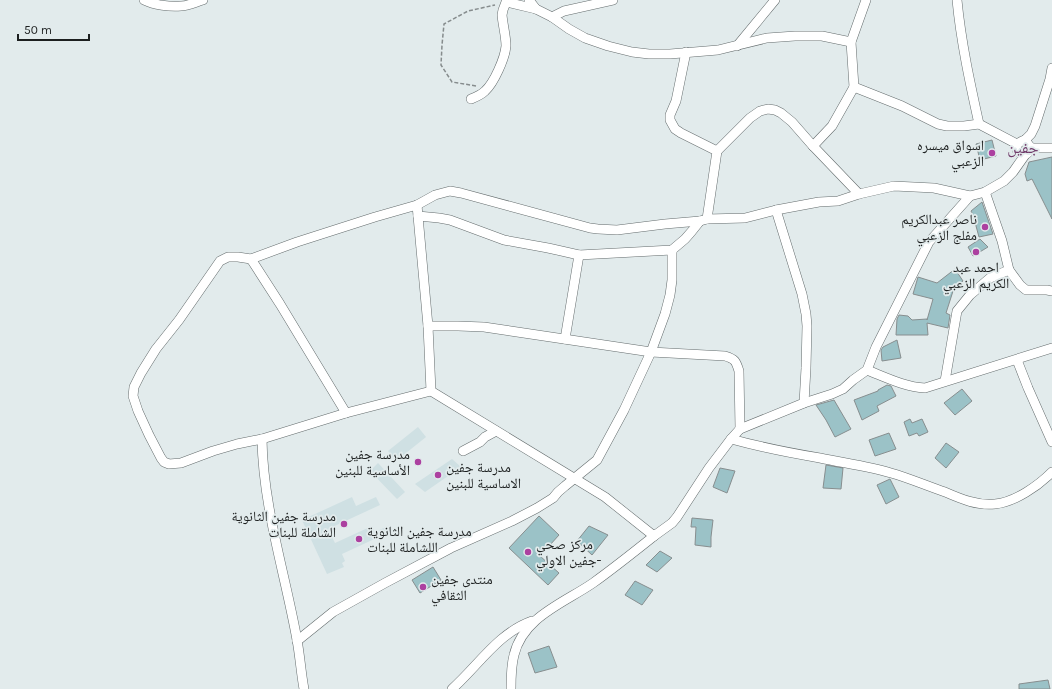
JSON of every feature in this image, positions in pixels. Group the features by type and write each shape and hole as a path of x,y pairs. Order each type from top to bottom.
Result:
{"street":[{"path":"144,0 150,3 183,6 203,0"},
{"path":"529,0 536,10"},
{"path":"552,18 564,11 613,0"},
{"path":"737,46 775,0"},
{"path":"813,146 832,126 854,87 851,42 866,0"},
{"path":"957,0 967,71 979,124"},
{"path":"471,99 481,95 488,88 500,67 505,54 505,38 502,15 504,1 536,10 585,38 632,52 670,54 718,50 768,38 812,35 829,36 851,42"},
{"path":"686,52 676,101 670,115 670,120 675,129 681,133 717,151"},
{"path":"1024,155 1017,150 1024,144 1035,126 1052,68"},
{"path":"854,87 902,106 938,124 948,126 979,124 1024,144 1052,148"},
{"path":"418,216 450,220 504,240 579,255 672,250 703,220 717,151 750,118 760,111 768,109 782,113 792,122 859,194"},
{"path":"654,536 605,497 431,391 346,413 231,446 181,463 169,464 164,462 161,458 138,411 134,396 134,387 156,349 180,320 220,261 228,257 251,258 375,217 417,205 435,194 450,191 461,193 598,229 617,230 703,220 745,218 776,210 819,202 838,201 859,194 894,186 934,188 970,196 985,192 1004,181 1013,172 1024,155 1029,152 1024,144"},
{"path":"985,192 1002,240 1009,270 1020,285 1026,290 1052,291"},
{"path":"511,689 512,668 517,645 535,620 594,583 672,523 709,468 740,429 843,389 867,370 876,347 929,242 970,196"},
{"path":"417,205 428,326 431,391"},
{"path":"776,210 802,294 806,314 807,326 804,403"},
{"path":"297,641 333,612 385,583 451,548 512,521 554,498 558,492 597,460 624,410 651,352 665,314 672,280 672,250"},
{"path":"565,339 579,255"},
{"path":"251,258 346,413"},
{"path":"945,381 957,311 970,295 990,278 1009,270"},
{"path":"428,326 484,327 651,352 725,356 733,359 737,363 739,371 740,429"},
{"path":"867,370 916,388 925,388 1052,348"},
{"path":"1017,360 1052,442"},
{"path":"463,451 496,431"},
{"path":"262,438 265,484 277,551 297,641 304,689"},
{"path":"731,439 753,445 873,468 892,473 968,501 985,504 1004,502 1032,489 1044,481 1052,472"},
{"path":"452,689 503,638 523,624 535,620"}],"path":[{"path":"488,88 452,82 441,64 444,24 468,11 504,1"}],"shaded area":[{"name":"مدرسة جفين الاساسية للبنين","path":"418,427 426,437 396,461 388,451"},
{"name":"مدرسة جفين الاساسية للبنين","path":"452,459 461,467 425,492 415,484"},
{"name":"مدرسة جفين الاساسية للبنين","path":"378,463 405,492 397,499 370,471"},
{"name":"مدرسة جفين الثانوية اللشاملة للبنات","path":"352,497 356,506 376,497 380,505 328,529 335,543 372,526 375,532 386,527 388,530 383,535 342,554 345,561 342,563 344,567 327,574 302,520"}],"building":[{"path":"992,140 996,156 980,160 976,144"},
{"path":"1052,157 1052,219 1032,179 1027,181 1025,174 1029,162"},
{"path":"982,202 993,234 979,237 971,211"},
{"name":"احمد عبد الكريم الزعبي","path":"980,239 988,247 973,256 968,247"},
{"path":"955,269 963,281 954,288 946,313 950,315 948,328 927,323 928,335 896,335 897,319 899,315 908,316 912,320 927,320 933,299 913,294 918,277 937,283"},
{"path":"897,340 901,358 882,361 881,350 883,347"},
{"path":"887,385 891,386 896,396 877,406 879,411 862,420 854,400 878,391"},
{"path":"962,389 972,401 955,415 944,403"},
{"path":"834,400 851,429 835,437 816,405"},
{"path":"910,419 912,423 922,419 928,432 919,436 917,433 909,436 904,422"},
{"path":"889,433 896,449 875,456 869,440"},
{"path":"946,443 959,452 946,468 935,458"},
{"path":"826,465 843,468 841,489 823,488"},
{"path":"720,468 735,471 727,493 713,487"},
{"path":"890,479 899,497 886,504 877,485"},
{"name":"مركز صحي جفين الاولي-","path":"539,516 559,535 540,556 559,573 548,585 509,548"},
{"path":"692,518 713,520 711,547 695,545 696,527 691,527"},
{"path":"589,526 608,535 592,555 577,541"},
{"path":"660,551 672,558 657,572 646,565"},
{"name":"منتدى جفين الثقافي","path":"433,567 441,580 420,593 412,580"},
{"path":"635,581 653,590 642,605 625,595"},
{"path":"549,646 557,667 535,673 528,653"},
{"path":"1048,680 1050,689 1019,689 1019,684"}],"place":[{"name":"اسواق ميسره الزعبي","path":"992,153"},
{"name":"ناصر عبدالكريم مفلج الزعبي","path":"985,227"},
{"name":"احمد عبد الكريم الزعبي","path":"976,252"},
{"name":"مدرسة جفين الأساسية للبنين","path":"418,462"},
{"name":"مدرسة جفين الاساسية للبنين","path":"438,475"},
{"name":"مدرسة جفين الثانوية الشاملة للبنات","path":"344,524"},
{"name":"مدرسة جفين الثانوية اللشاملة للبنات","path":"359,539"},
{"name":"مركز صحي جفين الاولي-","path":"528,552"},
{"name":"منتدى جفين الثقافي","path":"423,587"}],"district":[{"name":"جفين","path":"1023,147"}]}
